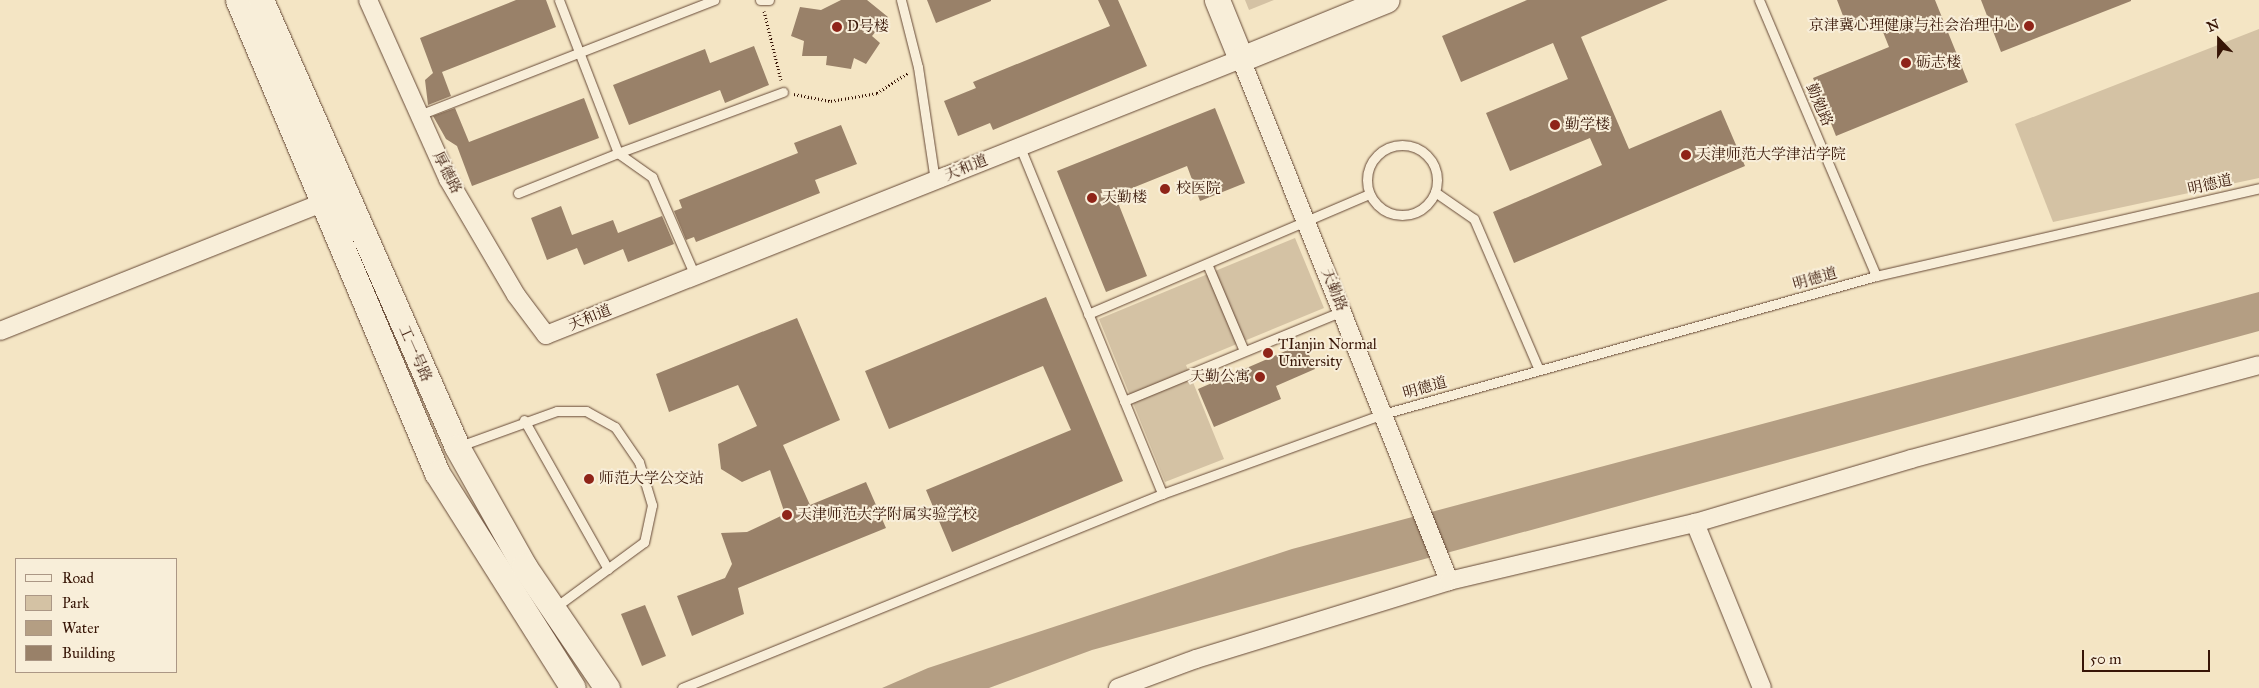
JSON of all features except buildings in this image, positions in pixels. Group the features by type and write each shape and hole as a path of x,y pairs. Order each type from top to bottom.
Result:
{"main road":[{"name":"工一号路","path":"238,0 333,198 457,447 552,609 607,688"},
{"name":"工一号路","path":"261,0 333,198 437,472 573,688"},
{"name":"天勤路","path":"1217,0 1241,59"},
{"name":"天和道","path":"1241,59 1386,0"}],"street":[{"name":"厚德路","path":"368,0 453,187 516,295 546,335"},
{"name":"天和道","path":"546,335 1241,59"},
{"name":"天勤路","path":"1241,59 1383,414 1417,493 1449,581"},
{"path":"0,331 333,198"},
{"path":"1118,688 1196,658 1449,581 1695,523 1911,459 2259,366"},
{"path":"1695,523 1762,688"}],"lane":[{"path":"559,0 618,153 652,177 695,276"},
{"path":"419,115 714,0"},
{"path":"902,0 918,67 935,180"},
{"name":"勤勉路","path":"1759,0 1876,276"},
{"path":"518,193 618,153 782,92"},
{"path":"1405,144 1422,151 1434,165 1435,192 1416,212 1398,215 1381,209 1369,194 1366,176 1373,159 1387,147 1405,144"},
{"path":"1020,147 1162,494"},
{"name":"明德道","path":"682,688 1162,494 1383,414 1876,276 2259,188"},
{"path":"1435,192 1474,219 1539,370"},
{"path":"1088,314 1208,266 1369,194"},
{"path":"1208,266 1244,351"},
{"path":"1124,401 1342,311"},
{"path":"457,447 524,420 556,411 586,411 616,427 639,462 652,505 644,542 552,609"},
{"path":"524,420 608,569"}],"path":[{"path":"763,1 782,92 830,101 877,93 918,67"}],"green space":[{"path":"1245,0 1274,0 1249,10"},
{"path":"2259,29 2259,178 2053,222 2015,124"},
{"path":"1295,238 1324,308 1186,365 1224,459 1165,482 1099,319"}],"water":[{"path":"2259,292 2259,331 1092,650 989,688 882,688 928,668 1292,549"}],"place":[{"name":"京津冀心理健康与社会治理中心","path":"2029,26"},
{"name":"D号楼","path":"837,27"},
{"name":"砺志楼","path":"1906,63"},
{"name":"勤学楼","path":"1555,125"},
{"name":"天津师范大学津沽学院","path":"1686,155"},
{"name":"校医院","path":"1165,189"},
{"name":"天勤楼","path":"1092,198"},
{"name":"TIanjin Normal University","path":"1268,353"},
{"name":"天勤公寓","path":"1260,377"},
{"name":"师范大学公交站","path":"589,479"},
{"name":"天津师范大学附属实验学校","path":"787,515"}]}
